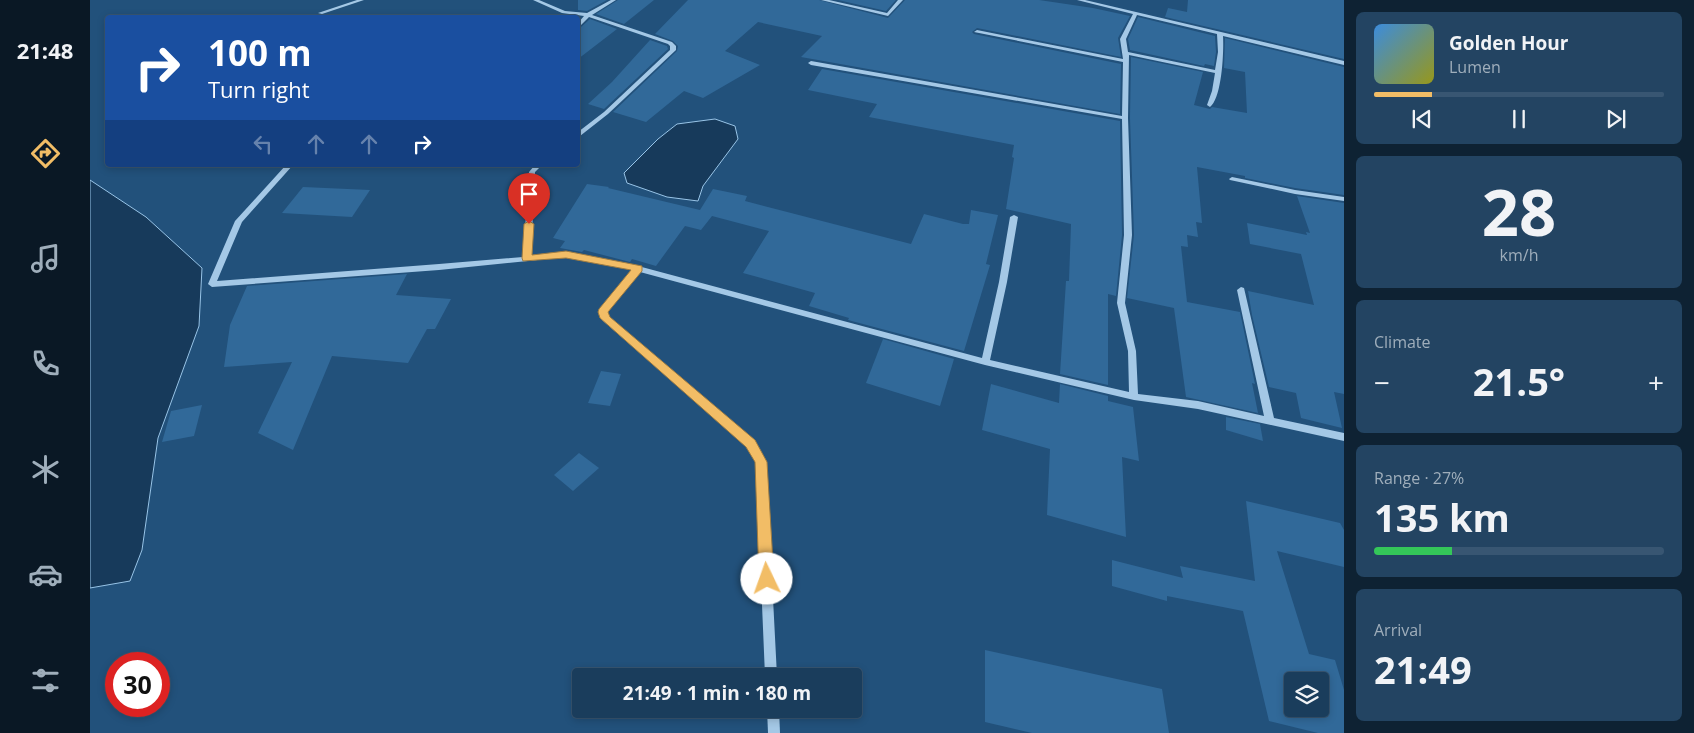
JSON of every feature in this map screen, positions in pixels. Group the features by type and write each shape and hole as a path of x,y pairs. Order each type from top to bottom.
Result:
{"street":[{"path":"320,13 361,0"},
{"path":"535,0 564,12 588,15 670,43 673,46 673,50 606,113 580,133"},
{"path":"580,23 588,15 614,0"},
{"path":"823,0 888,15 901,0"},
{"path":"1079,0 1344,63"},
{"path":"1134,397 1132,351 1121,303 1128,235 1124,118 1126,53 1123,39 1136,13"},
{"path":"977,32 1125,61"},
{"path":"1210,105 1221,52 1220,33"},
{"path":"1126,53 1217,72"},
{"path":"811,63 1124,118"},
{"path":"288,167 239,221 212,284 566,255 638,268 985,362 1134,397 1198,405 1344,437"},
{"path":"527,258 532,172 537,167"},
{"path":"1232,179 1295,192 1344,199"},
{"path":"985,362 1003,282 1014,218"},
{"path":"638,268 603,312 606,318 751,444 761,462 771,668"},
{"path":"1241,290 1270,420"},
{"path":"773,718 774,733"}],"water":[{"path":"715,119 735,126 738,139 703,186 698,201 667,197 627,183 624,173 658,139 677,124"},
{"path":"90,180 146,217 202,268 199,326 158,438 142,550 130,581 90,588"}],"building":[{"path":"578,0 607,0 587,11 578,10"},
{"path":"618,0 654,0 624,24 596,14"},
{"path":"688,0 819,0 888,18 905,0 1039,0 1130,16 1118,38 1121,57 977,28 972,32 974,34 1121,64 1120,114 801,57 822,36 758,22 725,51 760,65 703,98 684,91 646,122 613,112 677,51 678,46 673,41 655,34"},
{"path":"838,0 896,0 886,11"},
{"path":"1188,0 1344,0 1344,59 1165,17 1168,8 1187,12"},
{"path":"1138,17 1215,36 1216,52 1214,66 1205,64 1204,66 1130,50 1128,39"},
{"path":"590,19 617,29 580,57 581,27"},
{"path":"1225,38 1344,67 1344,195 1295,188 1197,167 1202,223 1196,222 1198,237 1187,235 1188,247 1181,246 1187,302 1240,312 1255,384 1252,383 1258,413 1186,397 1174,308 1127,298 1134,235 1130,118 1131,57 1203,72 1194,105 1210,109 1212,107 1247,113 1245,72 1224,68"},
{"path":"650,40 667,46 668,49 604,109 588,104 612,82"},
{"path":"822,69 1120,121 1122,235 1116,296 1108,294 1108,385 1060,374 1066,281 1069,281 1071,224 1006,209 1014,158 1012,157 1014,145 869,117 877,104 808,90"},
{"path":"587,184 609,187 700,210 713,189 747,196 745,201 911,244 924,214 963,224 969,224 971,210 998,215 986,264 990,265 964,351 848,320 849,318 809,306 815,293 743,273 769,231 712,216 701,230 685,226 656,266 632,259 630,262 584,250 582,252 560,248 565,241 553,238"},
{"path":"303,187 370,190 352,217 282,213"},
{"path":"1297,196 1344,203 1344,394 1334,392 1342,428 1301,418 1296,393 1269,387 1252,315 1248,291 1314,305 1301,254 1250,244 1247,223 1307,235 1306,232 1310,233"},
{"path":"407,274 396,295 451,299 435,329 427,329 408,363 332,356 293,450 258,433 292,362 224,367 230,325 247,286"},
{"path":"883,339 954,359 940,406 866,383"},
{"path":"601,371 621,374 610,406 588,403"},
{"path":"991,384 1059,403 1060,384 1108,396 1108,401 1133,407 1139,461 1122,457 1126,537 1047,515 1050,449 982,430"},
{"path":"202,405 194,436 162,442 171,411"},
{"path":"1226,417 1260,424 1263,441 1226,430"},
{"path":"579,453 599,468 573,491 554,475"},
{"path":"1246,501 1340,523 1344,530 1344,567 1277,551 1309,654 1335,660 1344,690 1344,733 1318,733 1269,721 1243,611 1167,596 1167,601 1112,586 1112,560 1183,578 1180,566 1255,581"},
{"path":"985,650 1162,689 1169,733 1032,733 985,722"}],"route":[{"path":"529,224 527,258 566,255 638,268 603,312 606,318 751,444 761,462 767,579"}]}
